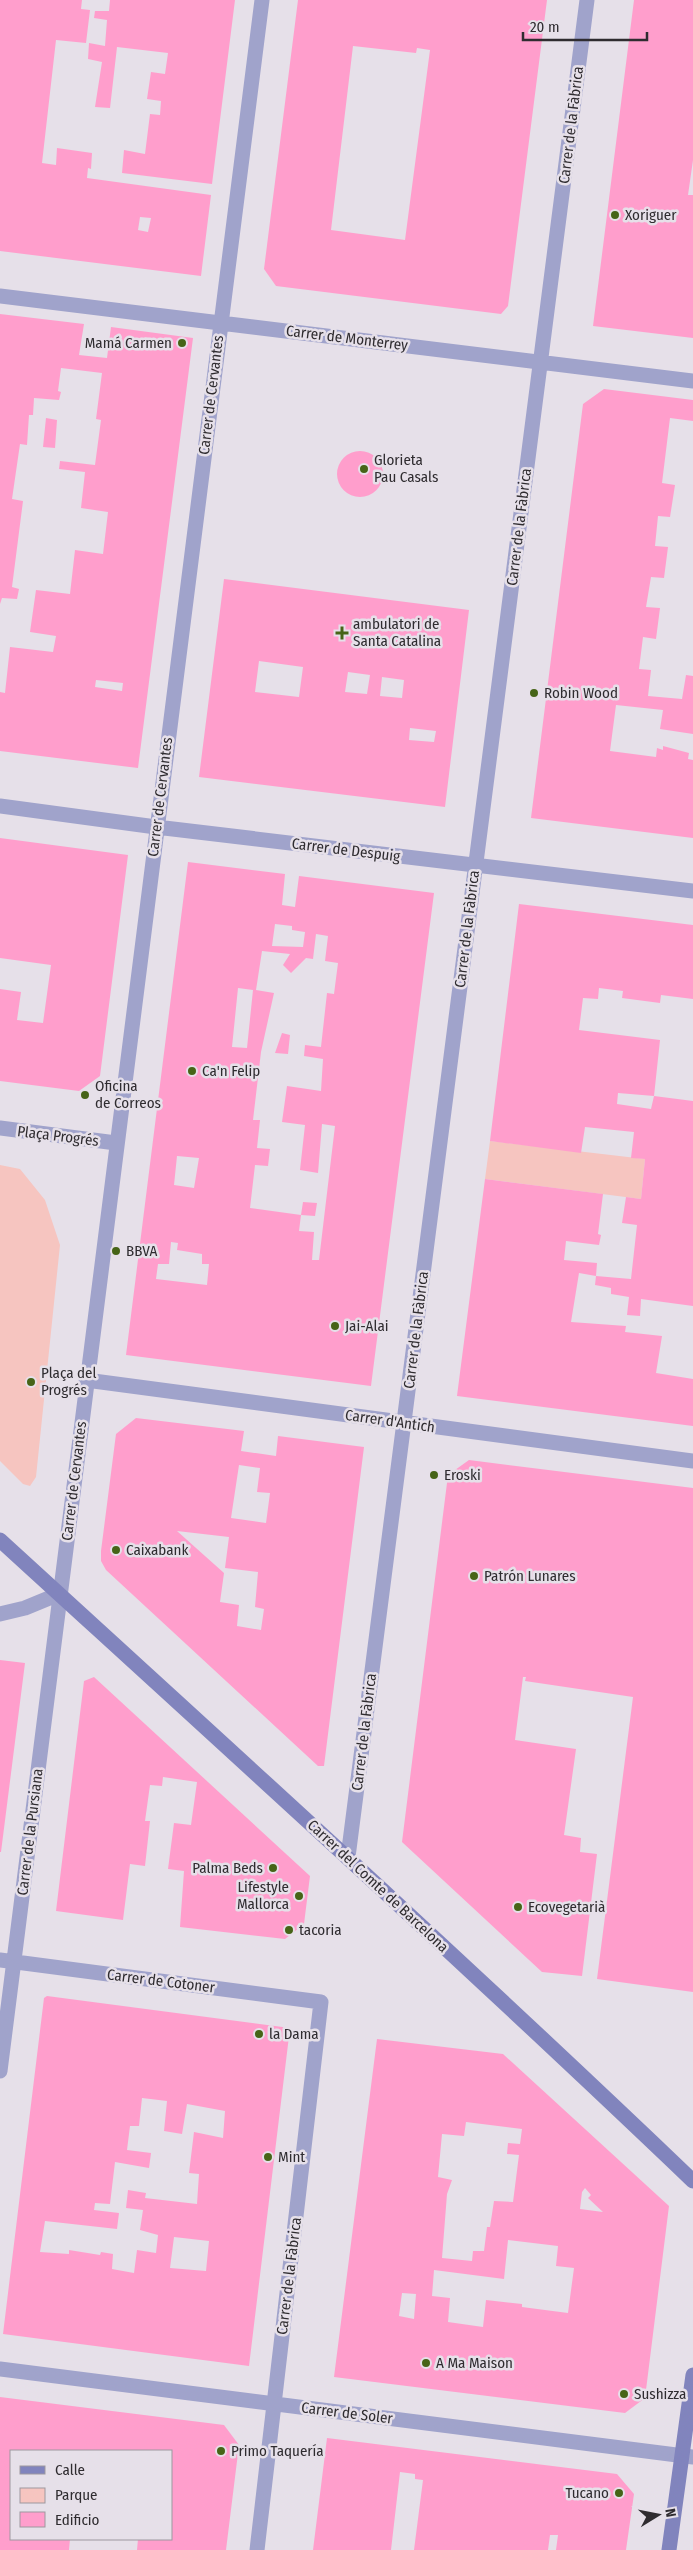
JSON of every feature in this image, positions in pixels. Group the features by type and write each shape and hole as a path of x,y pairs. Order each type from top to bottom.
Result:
{"street":[{"name":"Carrer de Cervantes","path":"59,1594 262,0"},
{"name":"Carrer de la Fàbrica","path":"348,1857 587,0"},
{"name":"Carrer de Monterrey","path":"0,296 693,381"},
{"name":"Carrer de Despuig","path":"0,806 156,827 693,891"},
{"name":"Plaça Progrés","path":"0,1128 116,1143"},
{"name":"Carrer d'Antich","path":"86,1380 693,1461"},
{"path":"0,1540 59,1594 25,1608 0,1614"},
{"name":"Carrer del Comte de Barcelona","path":"59,1594 348,1857 693,2181"},
{"name":"Carrer de la Pursiana","path":"0,2071 7,1961 59,1594"},
{"name":"Carrer de Cotoner","path":"7,1961 322,2002"},
{"name":"Carrer de la Fàbrica","path":"257,2550 322,2002"},
{"name":"Carrer de Soler","path":"0,2369 688,2456"},
{"path":"669,2550 688,2456 693,2375"}],"green space":[{"path":"490,1141 645,1159 641,1199 485,1179"},
{"name":"Plaça del Progrés","path":"0,1165 20,1169 45,1200 60,1245 36,1477 30,1486 23,1484 0,1461"}],"building":[{"path":"0,0 82,0 81,9 90,10 86,43 56,40 42,163 56,165 57,148 92,153 91,169 88,168 87,178 211,195 201,276 0,251","holes":["140,217 151,218 148,232 138,230"]},
{"path":"110,0 235,0 212,184 122,173 124,150 145,154 150,114 160,115 161,101 147,99 151,72 165,74 168,53 117,47 110,108 95,107 102,62 88,59 89,43 105,46 107,20 94,18 95,11 109,11"},
{"path":"298,0 547,0 508,306 501,314 276,286 264,269","holes":["353,46 416,53 417,48 430,50 405,240 331,230"]},
{"path":"634,0 693,0 693,160 688,195 693,195 693,338 593,326"},
{"path":"0,314 84,324 79,355 107,358 111,327 193,338 138,768 0,751 0,692 5,693 10,647 53,652 56,636 30,632 36,590 70,594 75,550 103,554 108,512 81,508 85,472 59,469 60,461 95,465 101,420 96,419 102,373 61,368 58,391 61,392 59,400 34,398 33,415 29,415 27,445 20,444 12,499 23,501 12,587 19,589 17,599 2,598 0,604","holes":["96,680 123,683 122,691 95,687"]},
{"path":"604,389 693,400 693,421 670,418 662,483 675,485 670,517 658,516 655,546 668,547 664,578 651,577 646,607 660,608 656,639 643,637 639,669 651,670 648,696 682,699 686,675 693,676 693,734 660,729 663,710 616,705 610,751 656,757 657,748 663,750 663,746 689,753 688,759 693,760 693,838 531,818 583,404"},
{"path":"46,418 57,420 55,448 43,447"},
{"path":"356,451 364,451 373,455 379,461 383,474 379,487 373,493 364,497 356,497 347,493 341,487 337,478 337,470 341,461 347,455"},
{"path":"224,579 469,610 445,807 199,777","holes":["259,661 303,667 299,697 255,692","348,672 370,675 367,694 345,692","382,677 404,680 402,698 380,696","410,728 436,731 434,742 409,740"]},
{"path":"0,838 128,855 100,1076 79,1091 0,1081 0,989 21,992 17,1020 43,1023 51,965 0,958"},
{"path":"188,862 285,874 282,905 295,907 299,876 434,893 371,1386 126,1355","holes":["275,924 292,926 292,930 305,932 303,947 272,946","316,934 328,936 325,961 338,963 334,994 327,993 321,1047 305,1045 304,1056 323,1059 321,1091 287,1086 282,1122 305,1125 300,1170 318,1173 322,1124 335,1126 319,1260 312,1260 314,1232 299,1231 301,1215 250,1208 255,1165 268,1166 270,1149 257,1148 260,1120 253,1120 261,1052 274,993 256,990 262,951 290,954 283,965 291,973 306,958 313,959","238,988 253,990 247,1048 232,1047","177,1156 199,1158 194,1188 174,1185","171,1242 178,1243 177,1250 202,1254 202,1264 209,1264 207,1285 156,1279 158,1264 169,1264"]},
{"path":"519,904 693,925 693,999 661,995 660,1003 622,998 623,991 599,988 598,999 583,998 579,1030 660,1040 654,1096 693,1101 693,1306 641,1299 640,1316 627,1315 629,1297 611,1294 611,1288 595,1285 596,1276 631,1279 637,1225 622,1223 626,1197 641,1199 645,1159 631,1158 634,1132 585,1127 581,1153 490,1141","holes":["618,1093 654,1096 651,1109 617,1104"]},
{"path":"282,1033 290,1035 288,1054 275,1053"},
{"path":"485,1179 603,1194 598,1234 601,1235 599,1245 566,1241 564,1260 597,1263 596,1276 579,1273 571,1322 626,1326 625,1332 662,1336 656,1373 693,1379 693,1426 457,1396"},
{"path":"303,1202 317,1203 315,1216 301,1215"},
{"path":"136,1418 244,1431 241,1451 276,1456 278,1436 364,1447 324,1766 318,1766 106,1570 101,1561 101,1551 116,1434","holes":["239,1465 260,1468 257,1492 270,1493 266,1523 231,1518","177,1531 229,1537 225,1568 258,1572 255,1607 264,1609 261,1630 237,1626 239,1605 220,1602 224,1573"]},
{"path":"469,1460 693,1488 693,1992 597,1979 633,1697 525,1681 526,1677 523,1677 515,1740 576,1749 564,1835 581,1838 580,1852 597,1854 582,1976 542,1972 402,1842 448,1475"},
{"path":"0,1660 25,1663 1,1852 0,1852"},
{"path":"94,1677 310,1876 304,1924 285,1939 180,1927 184,1871 168,1869 174,1823 191,1825 197,1782 163,1777 162,1786 150,1785 145,1821 150,1821 145,1866 130,1864 123,1920 56,1911 84,1681"},
{"path":"47,1996 290,2028 249,2366 3,2334 44,1998","holes":["142,2098 167,2101 164,2131 182,2134 187,2104 225,2111 223,2138 194,2132 189,2173 199,2174 197,2204 145,2198 146,2193 128,2190 126,2208 143,2210 140,2230 158,2235 156,2253 137,2250 134,2273 112,2269 113,2254 101,2252 100,2255 69,2250 69,2254 40,2252 45,2221 117,2229 119,2213 94,2210 95,2203 110,2204 115,2162 149,2168 151,2153 127,2150 130,2126 139,2126","174,2237 209,2241 206,2271 170,2268"]},
{"path":"377,2039 503,2054 669,2206 645,2398 625,2413 334,2377","holes":["466,2122 522,2129 520,2144 508,2143 507,2154 519,2155 513,2202 494,2201 490,2227 487,2227 484,2251 473,2251 472,2261 442,2258 447,2194 452,2180 438,2177 442,2134 464,2136","585,2188 591,2195 588,2198 603,2212 580,2209 582,2192","508,2240 558,2246 556,2266 574,2268 568,2313 522,2307 522,2304 486,2300 483,2327 448,2322 450,2298 432,2296 434,2270 504,2279","402,2293 416,2294 414,2319 399,2316"]},
{"path":"0,2397 224,2425 239,2445 226,2550 137,2550 138,2540 172,2540 172,2450 10,2450 10,2540 70,2540 69,2550 0,2550"},
{"path":"327,2438 617,2474 634,2494 626,2550 556,2550 558,2535 550,2535 548,2550 414,2550 423,2480 415,2479 415,2474 400,2472 391,2550 313,2550"}],"place":[{"name":"Xoriguer","path":"615,215"},
{"name":"Mamá Carmen","path":"182,343"},
{"name":"Glorieta Pau Casals","path":"364,469"},
{"name":"ambulatori de Santa Catalina","path":"342,633"},
{"name":"Robin Wood","path":"534,693"},
{"name":"Ca'n Felip","path":"192,1071"},
{"name":"Oficina de Correos","path":"85,1095"},
{"name":"BBVA","path":"116,1251"},
{"name":"Jai-Alai","path":"335,1326"},
{"name":"Plaça del Progrés","path":"31,1382"},
{"name":"Eroski","path":"434,1475"},
{"name":"Caixabank","path":"116,1550"},
{"name":"Patrón Lunares","path":"474,1576"},
{"name":"Palma Beds","path":"273,1868"},
{"name":"Lifestyle Mallorca","path":"299,1896"},
{"name":"Ecovegetarià","path":"518,1907"},
{"name":"tacoria","path":"289,1930"},
{"name":"la Dama","path":"259,2034"},
{"name":"Mint","path":"268,2157"},
{"name":"A Ma Maison","path":"426,2363"},
{"name":"Sushizza","path":"624,2394"},
{"name":"Primo Taquería","path":"221,2451"},
{"name":"Tucano","path":"619,2493"}]}
